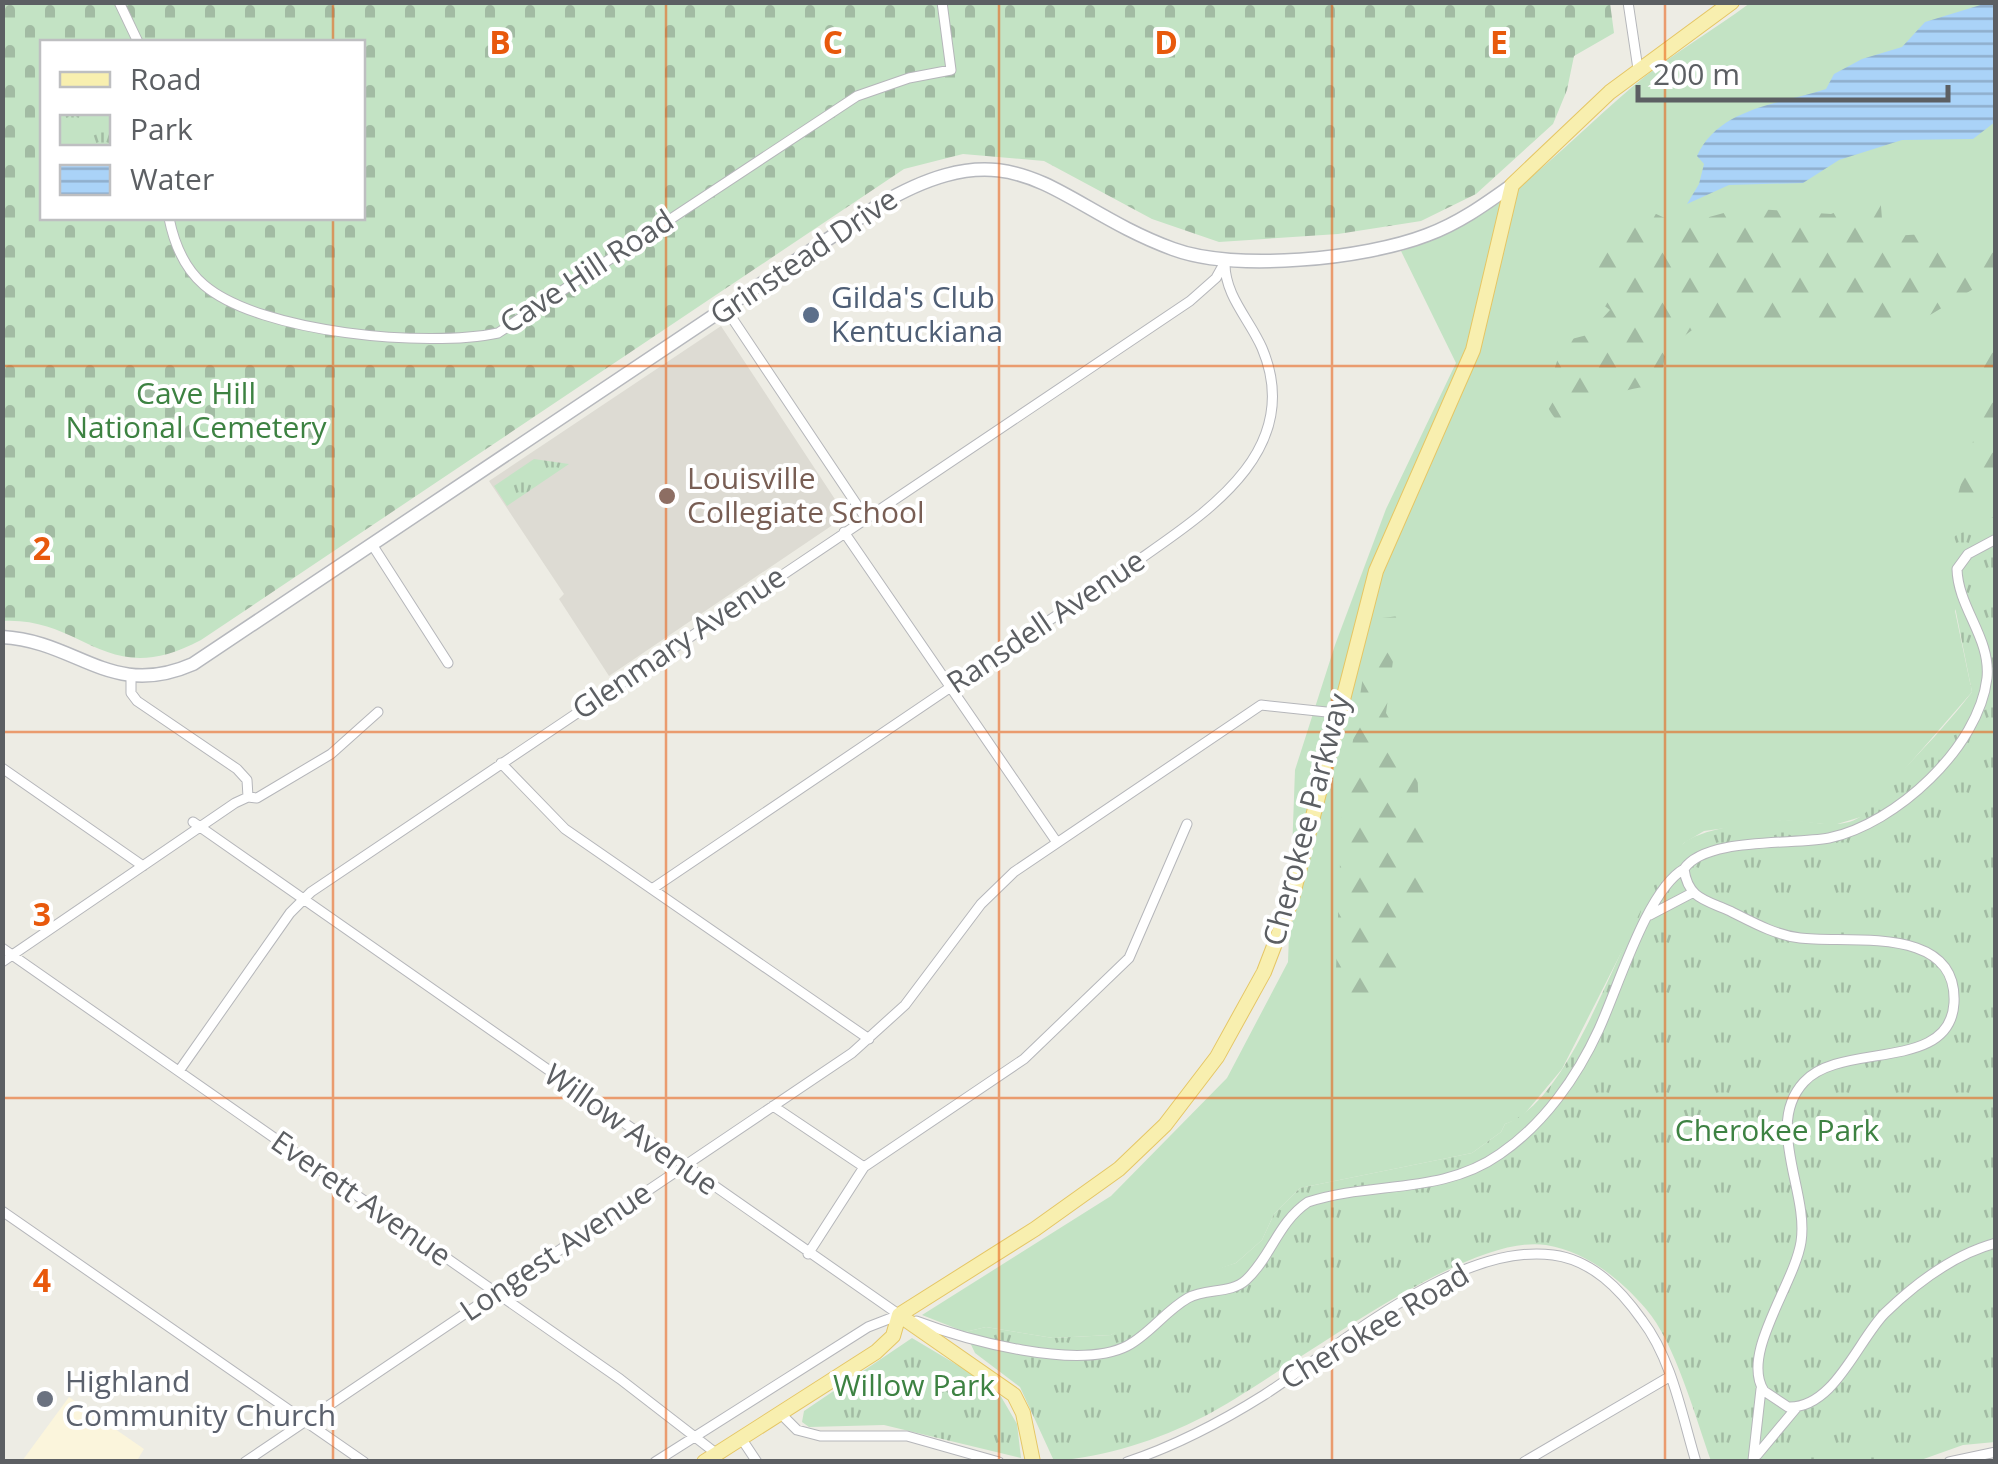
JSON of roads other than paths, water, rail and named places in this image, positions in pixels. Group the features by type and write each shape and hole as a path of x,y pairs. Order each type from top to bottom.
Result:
{"main road":[{"name":"Grinstead Drive","path":"2,637 40,642 92,667 131,678 160,676 193,664 900,192 932,178 971,171 1003,171 1048,182 1170,248 1225,262 1343,252 1424,236 1467,216 1512,185 1638,69 1732,2"},
{"name":"Cherokee Parkway","path":"711,1458 876,1352 893,1336 899,1314 1089,1192 1142,1149 1188,1098 1244,1012 1277,941 1336,713 1386,542 1476,340 1512,185"},
{"name":"Willow Avenue","path":"899,1314 1014,1394 1034,1462"}],"street":[{"path":"119,2 137,40"},
{"name":"Cave Hill Road","path":"171,220 179,252 192,273 206,287 242,306 294,321 404,339 438,342 498,333 857,96 909,78 951,70 942,2"},
{"path":"1628,2 1638,69"},
{"name":"Glenmary Avenue","path":"179,1072 303,900 1190,301 1216,278 1225,262"},
{"name":"Ransdell Avenue","path":"652,889 1200,517 1253,462 1268,421 1270,378 1254,332 1226,285 1225,262"},
{"path":"726,308 864,518"},
{"path":"844,532 1056,841"},
{"path":"899,1314 976,1340 1064,1353 1107,1353 1132,1343 1193,1295 1244,1282 1292,1214 1308,1202 1433,1182 1473,1170 1511,1145 1564,1090 1598,1032 1660,891 1684,869 1706,851 1830,838 1866,825 1924,783 1959,749 1980,707 1988,671 1985,648 1960,595 1957,570 1968,554 1996,539"},
{"path":"373,546 448,663"},
{"path":"131,678 131,692 137,701 237,768 247,780 248,797"},
{"name":"Longest Avenue","path":"245,1462 869,1039 917,991 981,904 1014,872 1056,841 1261,704 1336,713"},
{"path":"2,962 196,825 248,797 258,798 331,754 378,712"},
{"path":"502,763 555,822 869,1039"},
{"path":"2,768 143,866"},
{"path":"808,1254 864,1168 1024,1059 1130,958 1188,824"},
{"name":"Willow Avenue","path":"196,825 899,1314"},
{"path":"1684,869 1692,893 1787,936 1918,946 1943,966 1953,992 1950,1019 1928,1043 1826,1066 1808,1078 1794,1096 1787,1128 1800,1192 1802,1236 1790,1279 1757,1358 1761,1388 1753,1461"},
{"path":"1650,915 1692,893"},
{"name":"Everett Avenue","path":"2,948 697,1435 711,1458"},
{"path":"773,1106 864,1168"},
{"path":"2,1211 364,1462"},
{"path":"1753,1461 1797,1407 1835,1381 1884,1314 1944,1268 1996,1243"},
{"name":"Cherokee Road","path":"1127,1462 1181,1441 1244,1407 1428,1288 1486,1262 1514,1255 1556,1255 1600,1274 1644,1321 1669,1377 1696,1462"},
{"name":"Cherokee Parkway","path":"654,1462 868,1327 899,1314"},
{"path":"1524,1462 1669,1377"},
{"path":"1761,1388 1774,1400 1797,1407"},
{"path":"781,1414 797,1430 820,1436 907,1436 999,1462"},
{"path":"741,1438 757,1462"},
{"path":"1949,1462 1996,1452"}],"water":[{"path":"1995,3 1995,122 1973,139 1902,140 1839,160 1803,183 1729,185 1687,204 1699,184 1704,164 1697,156 1720,127 1753,110 1826,89 1834,74 1862,59 1902,47 1925,22"}],"place":[{"name":"Gilda's Club Kentuckiana","path":"811,315"},
{"name":"Louisville Collegiate School","path":"667,496"},
{"name":"Highland Community Church","path":"45,1399"}],"park label":[{"name":"Cave Hill National Cemetery","path":"196,411"},
{"name":"Cherokee Park","path":"1777,1131"},
{"name":"Willow Park","path":"914,1386"}]}
